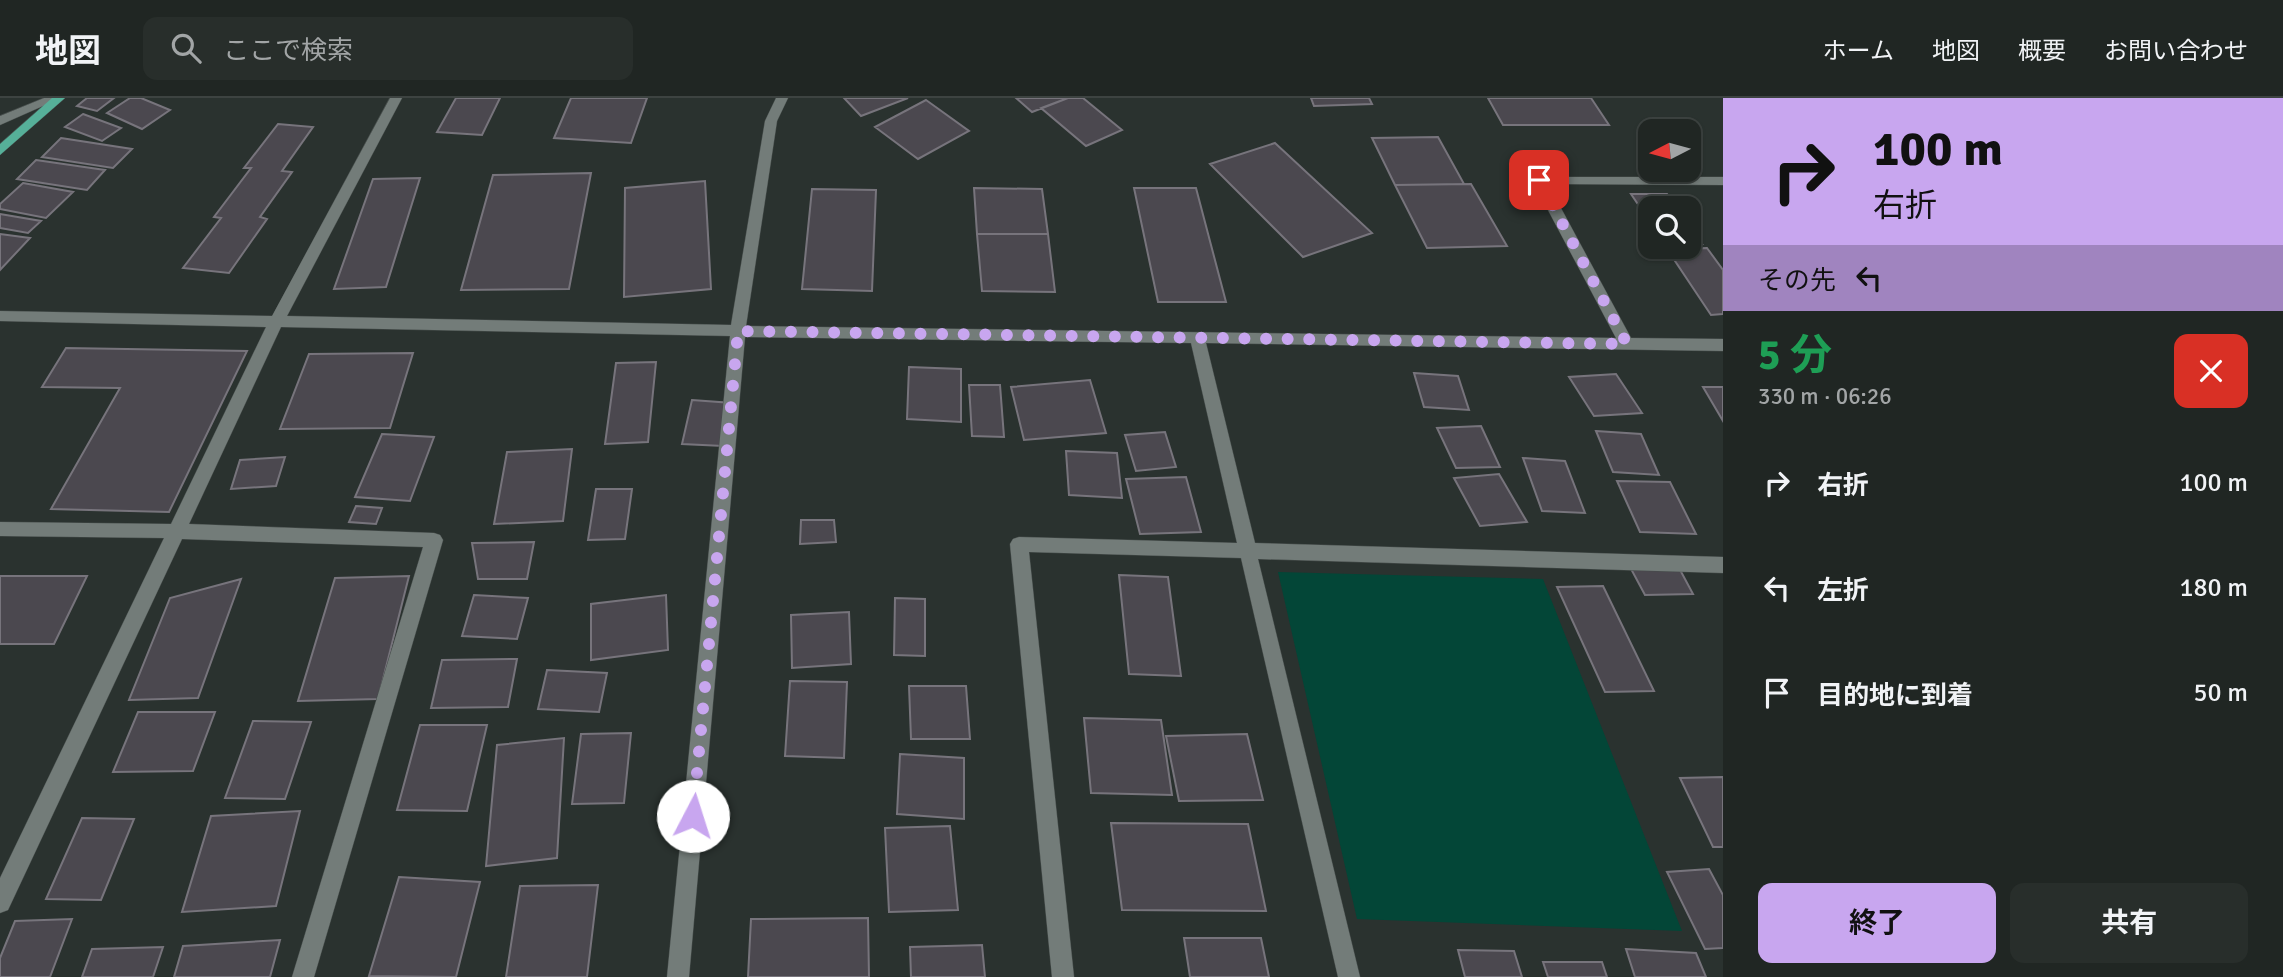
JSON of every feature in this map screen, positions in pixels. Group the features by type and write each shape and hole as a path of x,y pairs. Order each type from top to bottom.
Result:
{"main road":[{"path":"0,151 57,98"}],"street":[{"path":"0,121 57,98"},
{"path":"0,902 276,322 396,98"},
{"path":"678,977 738,331 771,121 782,98"},
{"path":"1627,344 1539,180 1723,181"},
{"path":"0,316 738,331 1723,345"},
{"path":"1197,338 1349,977"},
{"path":"0,529 176,531 434,540 303,977"},
{"path":"1063,977 1018,544 1723,565"}],"green space":[{"path":"1278,572 1543,579 1682,931 1357,919"}],"building":[{"path":"87,98 114,98 97,111 77,106"},
{"path":"130,98 141,98 170,110 142,129 107,113"},
{"path":"456,98 500,98 482,135 437,132"},
{"path":"571,98 647,98 631,143 554,138"},
{"path":"844,98 908,98 861,116"},
{"path":"1016,98 1068,98 1032,112"},
{"path":"1068,98 1083,98 1122,130 1086,146 1041,108"},
{"path":"1311,98 1369,98 1372,104 1314,106"},
{"path":"1488,98 1591,98 1609,125 1503,125"},
{"path":"926,100 969,131 918,159 875,127"},
{"path":"83,114 121,128 102,141 65,127"},
{"path":"278,124 313,127 282,171 292,172 260,217 267,219 229,273 183,268 221,218 214,217 251,168 244,168"},
{"path":"1438,137 1464,184 1395,185 1372,138"},
{"path":"61,138 132,149 113,168 42,157"},
{"path":"1275,143 1372,233 1303,257 1210,164"},
{"path":"36,160 105,170 87,190 17,179"},
{"path":"591,173 569,289 461,290 493,175"},
{"path":"420,178 386,287 334,289 373,179"},
{"path":"705,181 711,289 624,297 625,188"},
{"path":"23,183 73,192 46,218 0,209 0,204"},
{"path":"1471,184 1507,246 1427,248 1395,185"},
{"path":"974,188 1042,189 1048,234 977,234"},
{"path":"1134,188 1196,188 1226,302 1158,302"},
{"path":"812,189 876,190 872,291 802,289"},
{"path":"1631,194 1668,196 1638,196 1638,204"},
{"path":"0,214 41,221 28,233 0,228"},
{"path":"0,234 30,238 0,270"},
{"path":"977,234 1048,234 1055,292 982,291"},
{"path":"1701,248 1707,248 1723,270 1723,314 1711,315 1674,259 1701,259"},
{"path":"66,348 247,351 169,512 51,509 120,388 42,387"},
{"path":"413,353 390,428 280,429 309,354"},
{"path":"656,362 648,442 605,444 616,363"},
{"path":"909,367 961,369 961,422 907,419"},
{"path":"1414,373 1458,376 1469,410 1424,407"},
{"path":"1616,374 1642,413 1594,416 1569,377"},
{"path":"1090,380 1106,433 1024,440 1011,387"},
{"path":"969,385 1000,385 1004,437 972,436"},
{"path":"1703,387 1723,387 1723,421"},
{"path":"692,400 732,403 723,446 682,444"},
{"path":"1481,426 1500,467 1456,468 1437,428"},
{"path":"1596,431 1641,434 1659,475 1613,472"},
{"path":"1165,432 1176,467 1136,471 1125,435"},
{"path":"382,434 434,437 410,501 355,497"},
{"path":"572,449 563,521 494,524 507,452"},
{"path":"1066,451 1117,453 1122,498 1069,495"},
{"path":"285,457 276,486 231,489 240,460"},
{"path":"1523,458 1565,461 1585,513 1542,511"},
{"path":"1499,474 1527,522 1480,526 1454,478"},
{"path":"1186,477 1201,532 1140,534 1126,479"},
{"path":"1617,481 1670,482 1696,534 1640,532"},
{"path":"596,489 632,489 625,539 588,540"},
{"path":"356,506 382,508 376,524 349,522"},
{"path":"801,520 834,520 836,542 800,544"},
{"path":"534,542 527,579 478,579 472,543"},
{"path":"1678,566 1693,594 1645,595 1630,567"},
{"path":"1119,575 1168,577 1181,676 1129,674"},
{"path":"0,576 87,576 54,644 0,644"},
{"path":"409,576 378,699 298,701 335,578"},
{"path":"241,579 198,698 129,700 170,598"},
{"path":"1603,586 1654,691 1605,692 1557,587"},
{"path":"474,595 528,598 517,639 462,636"},
{"path":"666,595 668,650 591,660 591,604"},
{"path":"895,598 925,599 925,656 894,655"},
{"path":"849,612 851,664 792,668 791,615"},
{"path":"517,659 508,707 431,708 442,660"},
{"path":"547,670 607,673 599,712 538,709"},
{"path":"790,681 847,682 844,758 785,756"},
{"path":"909,686 966,686 970,739 911,739"},
{"path":"138,712 215,712 193,771 113,772"},
{"path":"1084,718 1161,720 1172,795 1091,793"},
{"path":"253,721 311,722 285,799 225,798"},
{"path":"420,725 487,725 467,811 397,810"},
{"path":"631,733 624,803 572,804 581,734"},
{"path":"1247,734 1263,800 1179,801 1166,736"},
{"path":"564,738 557,858 486,866 497,745"},
{"path":"900,754 964,758 964,819 897,814"},
{"path":"1723,777 1723,847 1713,847 1680,778"},
{"path":"300,811 276,906 182,912 211,816"},
{"path":"82,818 134,819 101,900 46,899"},
{"path":"1111,823 1248,824 1266,911 1122,910"},
{"path":"950,826 958,910 889,912 885,828"},
{"path":"1709,869 1723,895 1723,948 1705,949 1667,872"},
{"path":"399,877 480,882 456,977 369,976"},
{"path":"598,885 587,977 506,977 520,886"},
{"path":"868,918 869,977 748,977 751,919"},
{"path":"72,919 50,977 0,977 0,958 15,921"},
{"path":"1184,938 1261,938 1269,977 1190,977"},
{"path":"280,940 270,977 174,977 183,946"},
{"path":"982,945 985,977 911,977 910,947"},
{"path":"163,947 153,977 82,977 92,949"},
{"path":"1626,949 1696,953 1706,977 1635,977"},
{"path":"1458,950 1514,951 1522,977 1465,977"},
{"path":"1543,962 1602,962 1607,977 1548,977"}],"route":[{"path":"693,816 738,331 1627,344 1539,180"}]}
